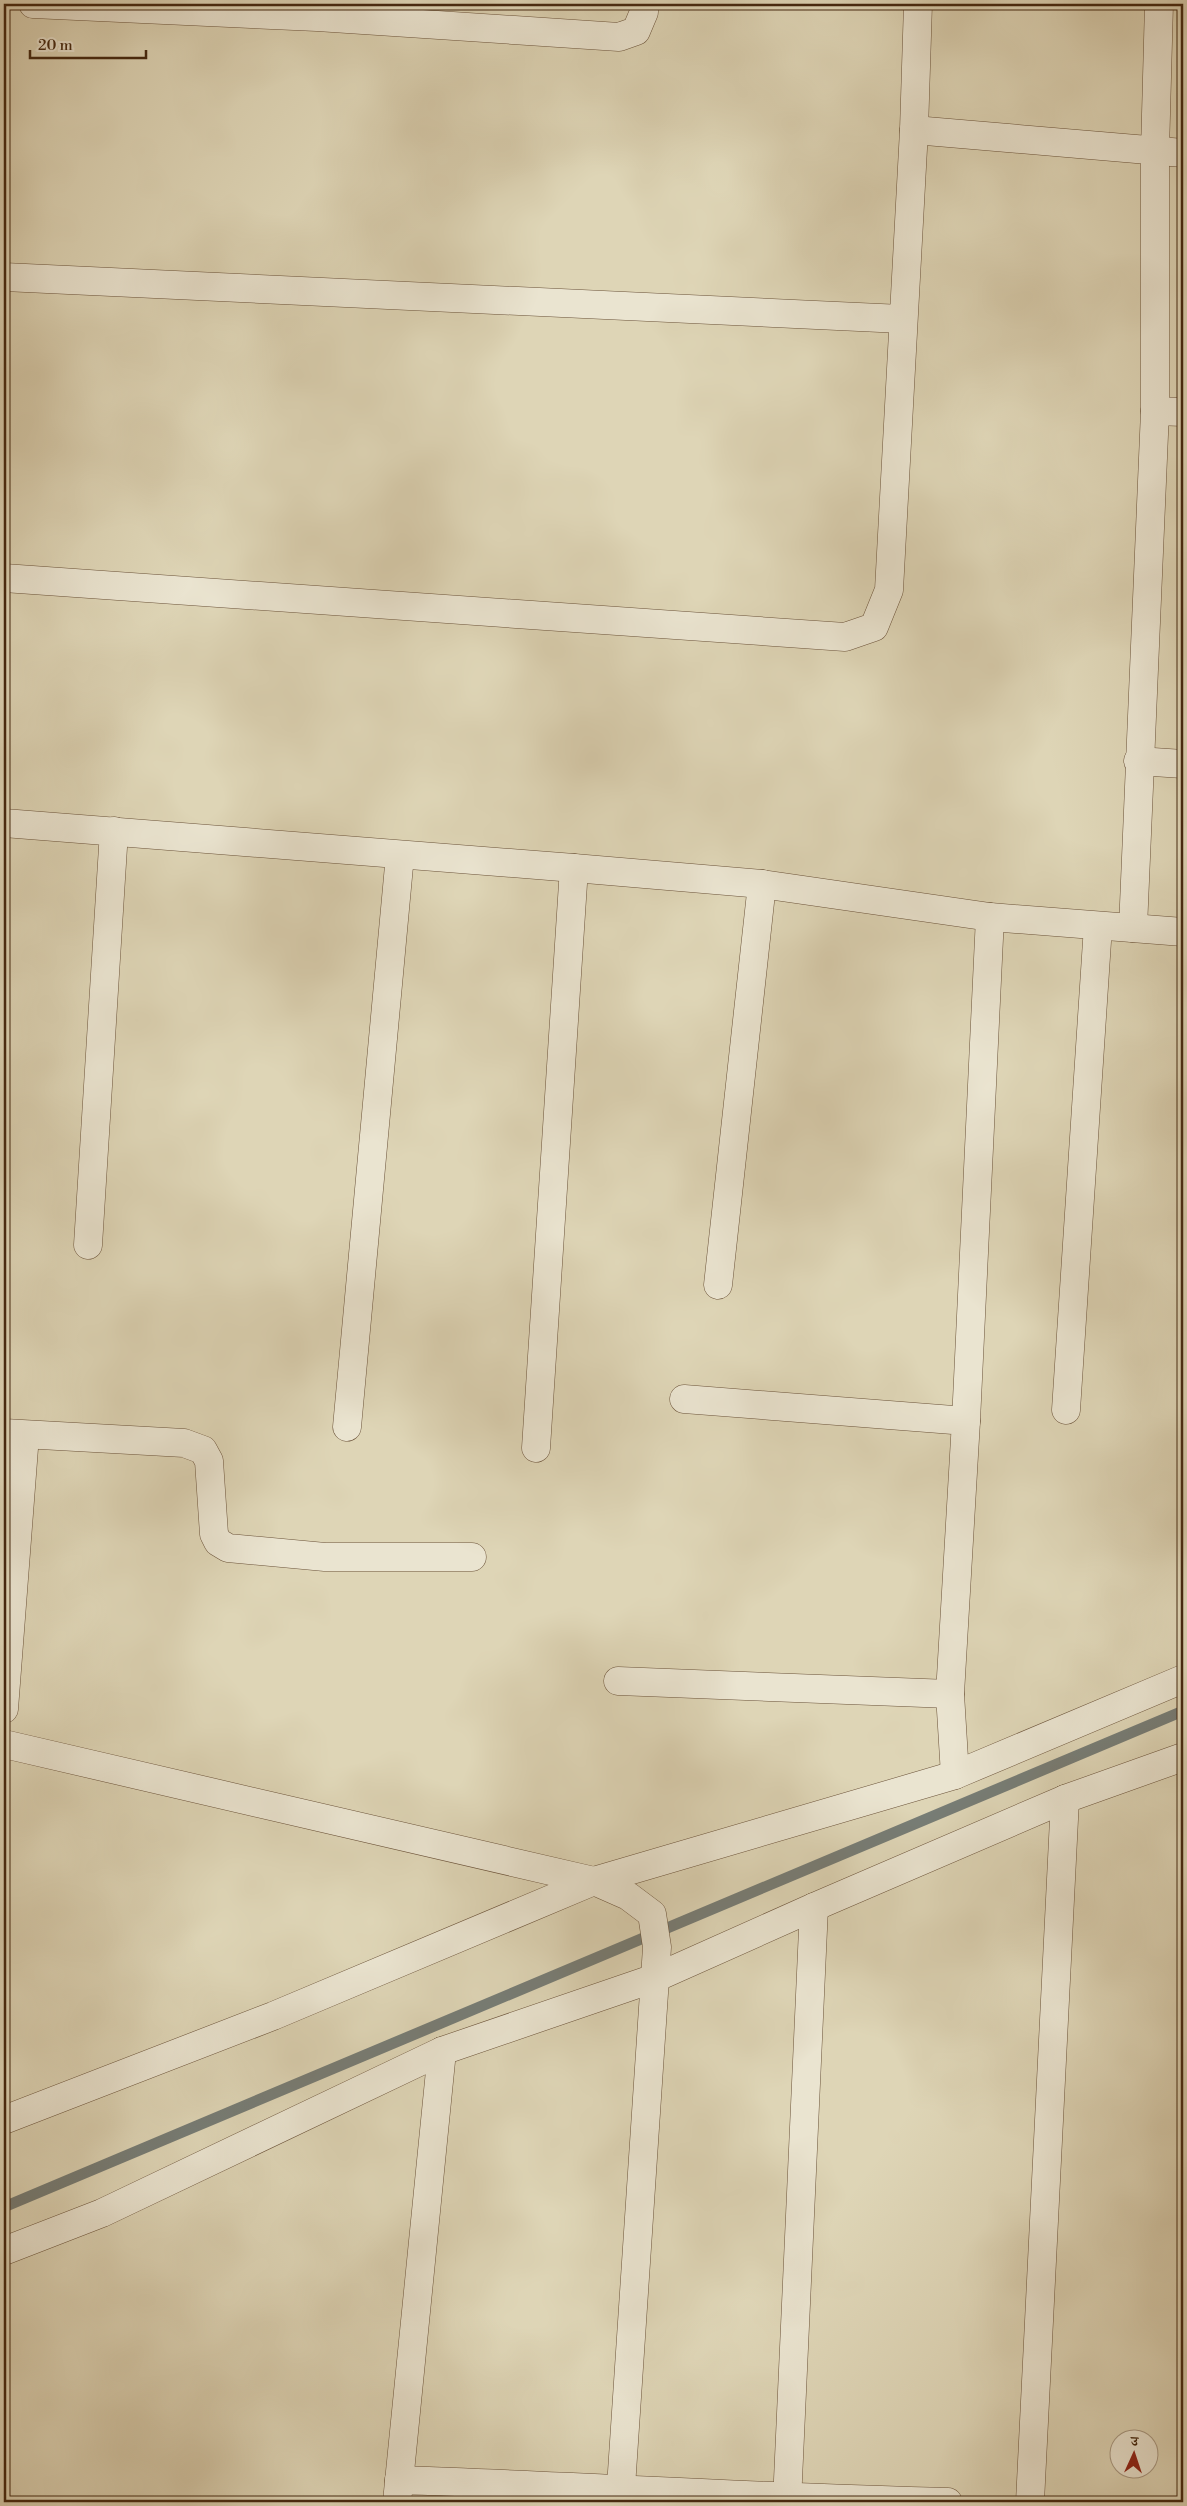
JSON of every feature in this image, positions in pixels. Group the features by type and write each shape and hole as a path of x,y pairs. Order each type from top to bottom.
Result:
{"street":[{"path":"33,4 317,10 619,37 636,31 644,12 644,4"},
{"path":"4,578 845,637 874,627 889,590 902,319 914,130 918,4"},
{"path":"1133,928 1138,762 1155,411 1155,151 1159,4"},
{"path":"914,130 1183,154"},
{"path":"4,277 902,319"},
{"path":"1155,411 1183,412"},
{"path":"1138,762 1183,764"},
{"path":"4,824 114,831 762,884 990,917 1183,932"},
{"path":"88,1245 114,831"},
{"path":"347,1427 400,855"},
{"path":"536,1448 574,868"},
{"path":"718,1285 762,884"},
{"path":"955,1775 950,1694 966,1421 990,917"},
{"path":"1066,1410 1098,926"},
{"path":"684,1399 966,1421"},
{"path":"4,1710 14,1434 184,1443 204,1450 209,1461 214,1534 218,1542 228,1548 325,1557 472,1557"},
{"path":"4,2120 273,2016 594,1881 955,1775 1183,1679"},
{"path":"618,1681 950,1694"},
{"path":"4,1744 594,1881 628,1896 652,1914 657,1946 621,2495"},
{"path":"4,2251 102,2213 442,2051 655,1978 814,1906 1065,1799 1183,1757"},
{"path":"1030,2502 1065,1799"},
{"path":"787,2500 814,1906"},
{"path":"442,2051 398,2491 948,2502"}],"waterway":[{"path":"4,2207 1183,1711"}]}
